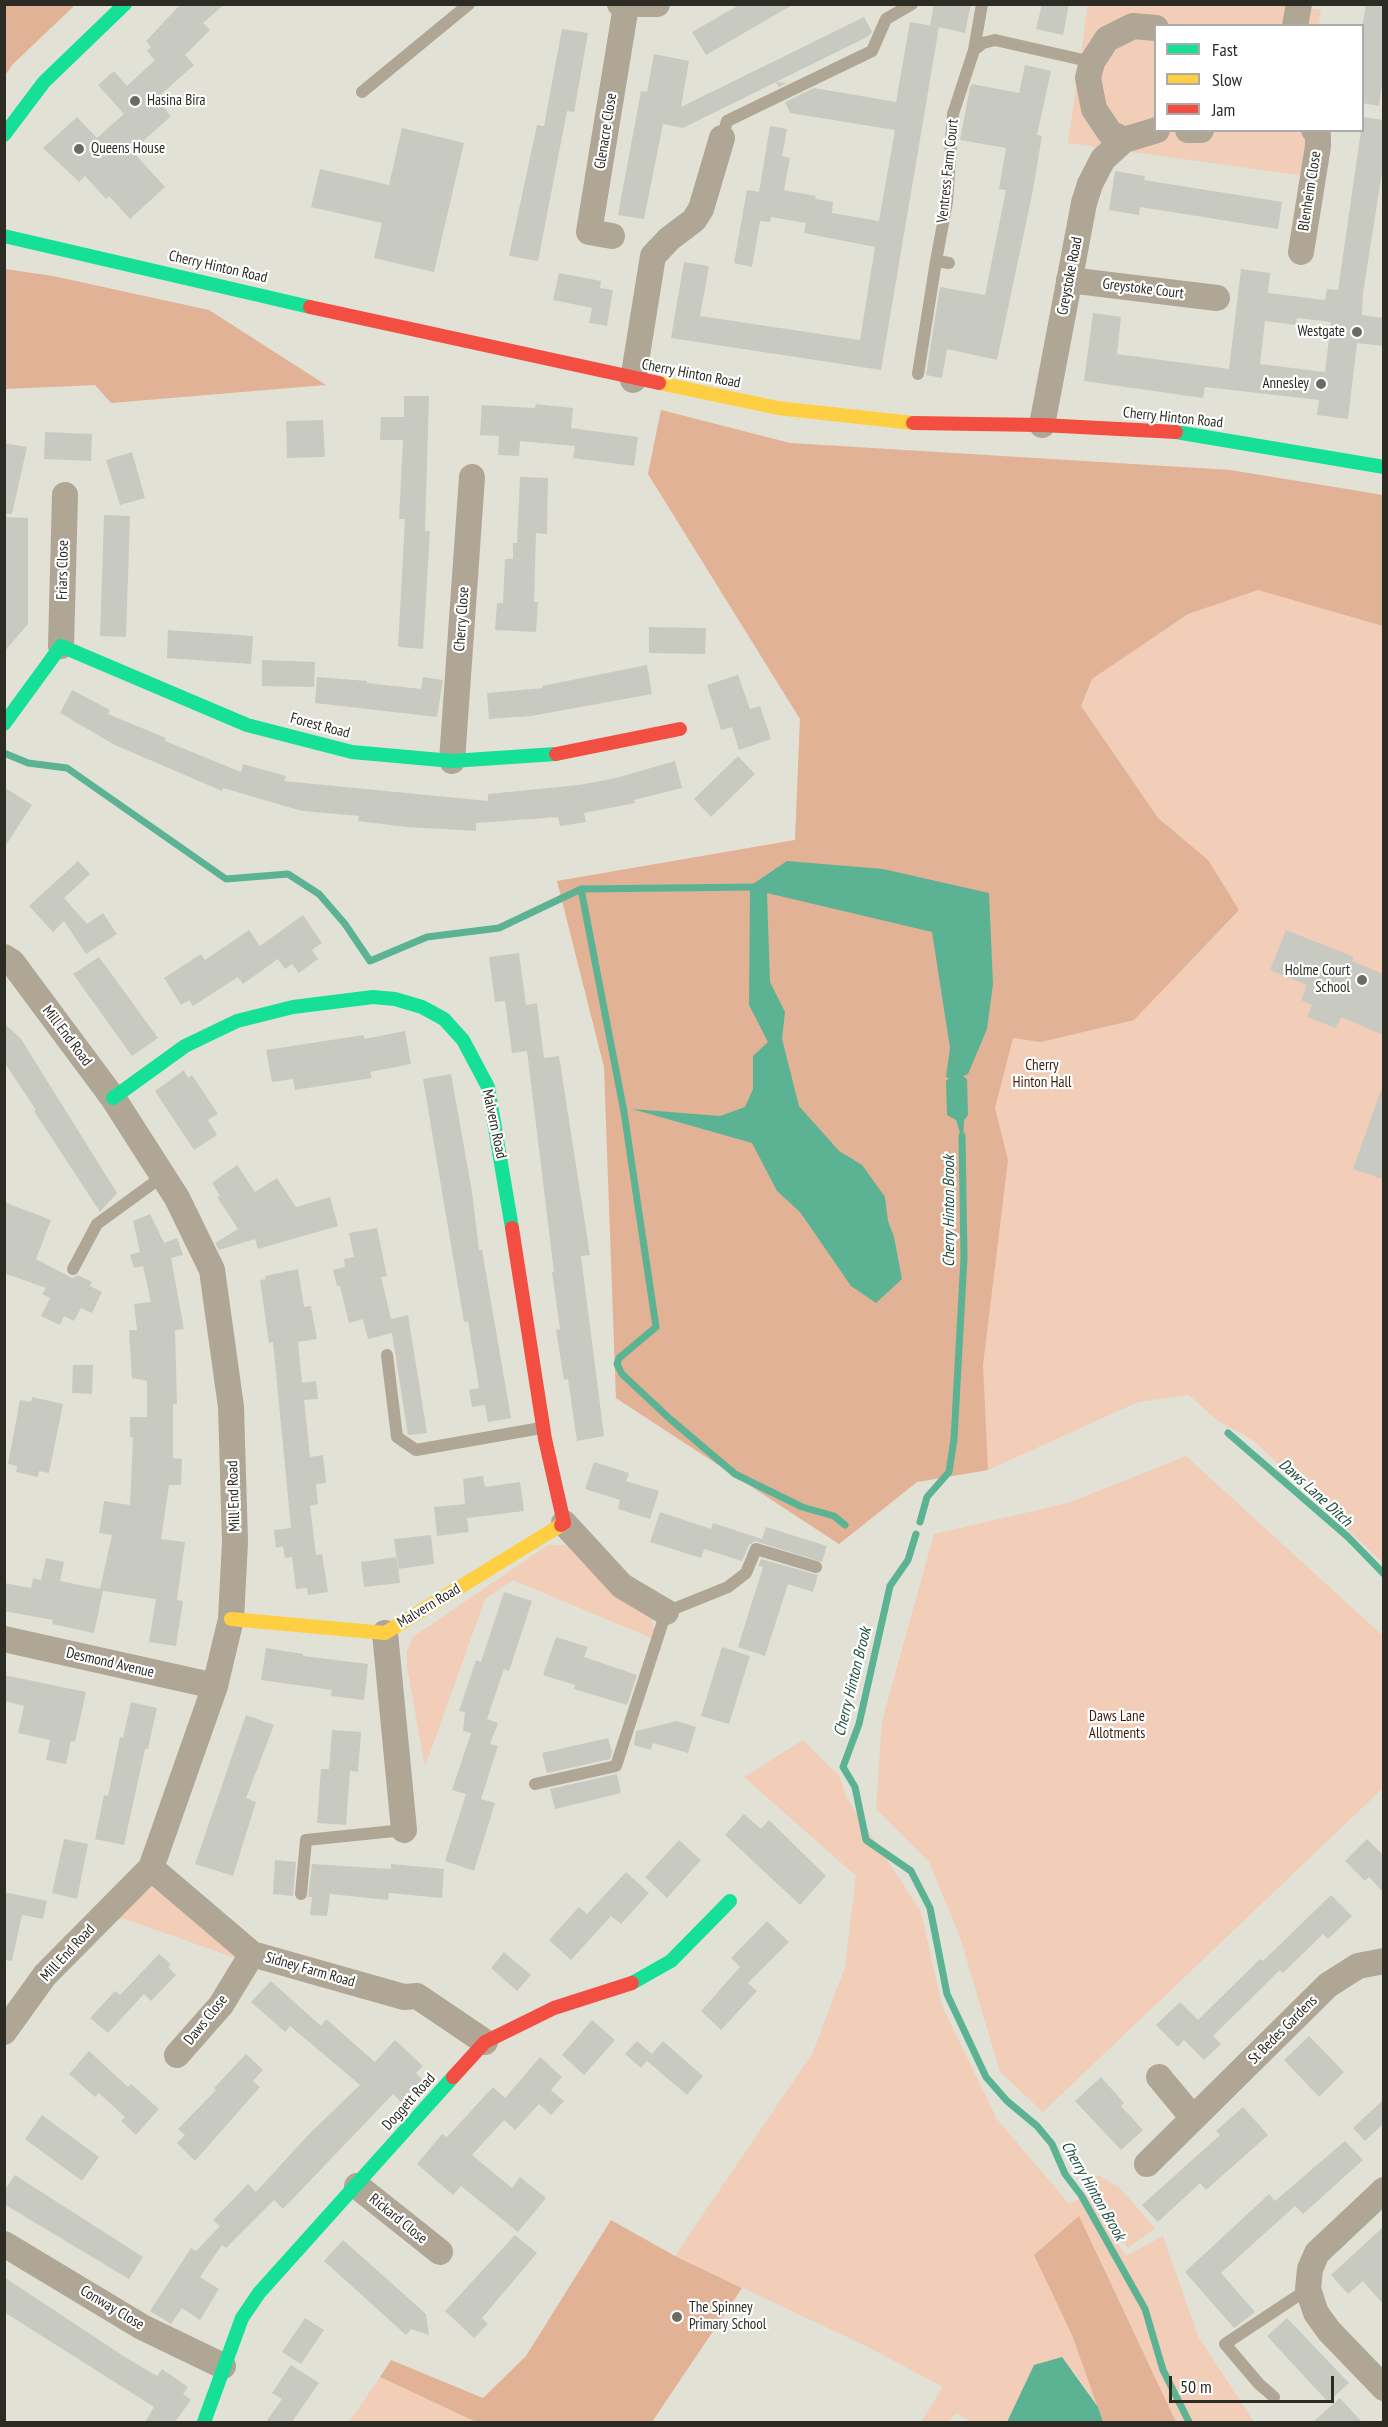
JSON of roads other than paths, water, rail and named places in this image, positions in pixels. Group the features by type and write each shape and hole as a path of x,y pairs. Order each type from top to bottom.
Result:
{"street":[{"path":"4,135 44,82 124,4"},
{"path":"623,5 657,4"},
{"path":"1295,24 1299,4"},
{"name":"Glenacre Close","path":"612,236 589,232 623,5"},
{"path":"1124,140 1110,133 1094,109 1088,78 1092,62 1107,39 1133,26 1154,28"},
{"name":"Greystoke Road","path":"1042,424 1084,203 1090,184 1103,159 1124,140 1154,131"},
{"name":"Blenheim Close","path":"1301,252 1317,146 1318,135 1316,132"},
{"path":"633,380 653,256 669,239 688,226 701,209 724,152"},
{"name":"Cherry Hinton Road","path":"4,236 633,380 778,408 909,423 1042,424 1177,432 1383,467"},
{"name":"Greystoke Court","path":"1069,280 1217,298"},
{"name":"Cherry Close","path":"452,761 472,477"},
{"name":"Friars Close","path":"61,646 65,495"},
{"path":"4,724 61,646"},
{"name":"Forest Road","path":"61,646 247,724 352,752 452,761 556,754 681,729"},
{"name":"Mill End Road","path":"4,957 12,962 113,1098 164,1176 200,1240 212,1270 222,1328 231,1407 235,1542 231,1619 215,1686 151,1868 45,1975 4,2032"},
{"name":"Malvern Road","path":"113,1098 185,1046 237,1021 293,1007 373,997 395,999 422,1007 444,1019 464,1040 475,1060 488,1087 494,1112 543,1428 564,1523 385,1633 231,1619"},
{"path":"564,1523 622,1586 666,1612"},
{"name":"Malvern Road","path":"385,1633 404,1830"},
{"name":"Desmond Avenue","path":"4,1639 215,1686"},
{"name":"Sidney Farm Road","path":"151,1868 252,1954 404,1997 417,1996 485,2042"},
{"name":"Doggett Road","path":"204,2422 242,2318 259,2293 485,2042 554,2008 619,1988 654,1972 671,1961 730,1901"},
{"name":"Daws Close","path":"177,2055 221,2005 252,1954"},
{"name":"St Bedes Gardens","path":"1147,2164 1328,1984 1358,1966 1383,1961"},
{"path":"1159,2077 1193,2118"},
{"name":"Rickard Close","path":"357,2186 440,2252"},
{"path":"1383,2190 1317,2253 1310,2269 1308,2289 1316,2313 1329,2331 1383,2388"},
{"name":"Conway Close","path":"4,2244 142,2327 223,2366"}],"lane":[{"path":"362,92 469,4"},
{"path":"724,152 727,121 872,51 885,18 912,4"},
{"name":"Ventress Farm Court","path":"918,374 943,262 953,114 974,50 982,4"},
{"path":"974,50 983,43 995,40 1092,62"},
{"path":"73,1269 97,1224 164,1176"},
{"path":"387,1355 397,1437 416,1450 543,1428"},
{"path":"536,1784 616,1766 666,1612 728,1587 746,1573 756,1549 816,1567"},
{"path":"301,1894 306,1840 404,1830"},
{"path":"1274,2397 1259,2384 1225,2344 1308,2289"}],"waterway":[{"path":"4,753 28,763 67,768 226,879 288,874 319,894 345,924 370,961 427,937 499,928 581,889 756,887"},
{"path":"581,889 624,1112 656,1327 619,1358 617,1364 622,1374 670,1419 735,1474 802,1507 834,1516 845,1525"},
{"name":"Cherry Hinton Brook","path":"920,1522 927,1497 949,1472 954,1439 964,1258 962,1136"},
{"name":"Daws Lane Ditch","path":"1228,1433 1348,1537 1384,1574"},
{"name":"Cherry Hinton Brook","path":"916,1534 908,1560 890,1586 859,1724 843,1767 855,1787 866,1840 911,1871 930,1908 947,1994 986,2077 1007,2101 1037,2126 1052,2144 1065,2174 1081,2195 1145,2309 1163,2370 1189,2422"}],"place":[{"name":"Hasina Bira","path":"135,101"},
{"name":"Queens House","path":"79,149"},
{"name":"Westgate","path":"1357,332"},
{"name":"Annesley","path":"1321,384"},
{"name":"Holme Court School","path":"1362,980"},
{"name":"The Spinney Primary School","path":"677,2317"}],"park label":[{"name":"Cherry Hinton Hall","path":"1042,1074"},
{"name":"Daws Lane Allotments","path":"1117,1726"}]}
